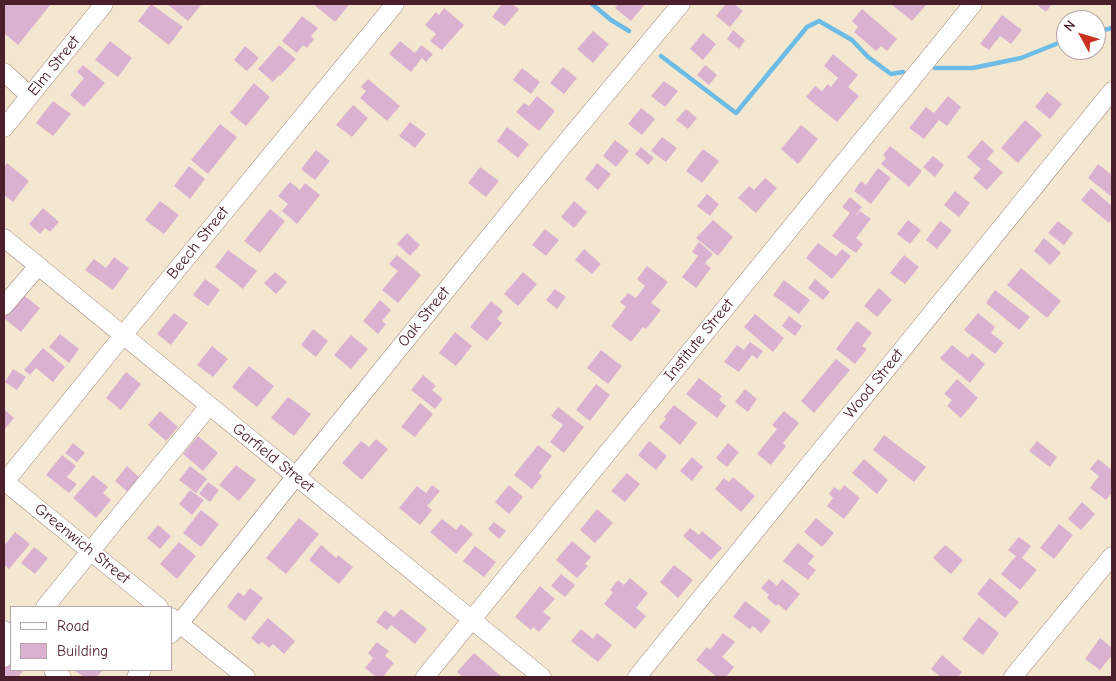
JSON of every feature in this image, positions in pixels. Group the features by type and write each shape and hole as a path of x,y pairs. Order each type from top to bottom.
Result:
{"street":[{"name":"Elm Street","path":"4,128 104,4"},
{"name":"Beech Street","path":"4,482 395,4"},
{"name":"Oak Street","path":"174,625 681,4"},
{"name":"Institute Street","path":"425,677 973,4"},
{"path":"4,72 30,96"},
{"name":"Wood Street","path":"637,677 1112,91"},
{"name":"Garfield Street","path":"4,238 542,677"},
{"path":"4,306 38,266"},
{"path":"45,606 209,406"},
{"name":"Greenwich Street","path":"4,482 159,606"},
{"path":"1013,677 1112,556"},
{"path":"174,625 246,677"}],"building":[{"path":"4,4 51,4 18,45 4,33"},
{"path":"151,4 183,27 169,45 138,21"},
{"path":"167,4 202,4 188,21"},
{"path":"313,4 348,4 349,5 335,22"},
{"path":"502,4 512,4 519,9 505,26 492,17"},
{"path":"618,4 645,4 631,21 615,8"},
{"path":"726,4 734,4 743,11 730,27 716,16"},
{"path":"891,4 927,4 912,21"},
{"path":"1036,4 1052,4 1046,12"},
{"path":"444,8 464,25 442,50 430,41 436,34 425,25 436,12 439,15"},
{"path":"862,9 897,39 887,51 881,46 876,51 854,32 858,27 852,21"},
{"path":"1002,15 1022,30 1011,44 1000,36 989,50 980,44"},
{"path":"302,16 318,28 311,36 314,39 307,48 303,45 297,53 282,41"},
{"path":"733,30 745,40 739,49 727,39"},
{"path":"593,31 609,44 593,63 577,49"},
{"path":"703,33 716,44 703,60 690,49"},
{"path":"110,41 132,58 118,77 95,60"},
{"path":"400,41 415,53 421,45 433,54 426,62 422,58 411,72 389,54"},
{"path":"279,45 296,59 273,82 258,69"},
{"path":"245,46 259,58 247,71 234,60"},
{"path":"833,54 858,75 848,87 859,96 837,122 806,97 815,86 822,91 828,84 831,87 838,78 824,66"},
{"path":"83,65 105,83 84,107 70,95 84,78 77,72"},
{"path":"705,65 717,75 709,85 697,75"},
{"path":"563,67 577,78 564,94 550,83"},
{"path":"522,68 540,82 531,94 513,80"},
{"path":"368,79 400,106 387,121 360,98 366,91 361,87"},
{"path":"664,81 678,91 665,107 651,96"},
{"path":"254,83 270,97 246,126 230,113"},
{"path":"1047,92 1062,104 1050,119 1035,107"},
{"path":"537,96 555,111 539,131 516,112 524,103 529,106"},
{"path":"948,96 961,107 947,126 939,120 924,139 909,128 926,107 934,113"},
{"path":"53,101 71,114 53,136 36,123"},
{"path":"353,105 368,118 352,137 336,125"},
{"path":"641,108 655,119 642,135 628,124"},
{"path":"686,109 697,118 688,129 676,120"},
{"path":"1025,120 1042,135 1018,163 1001,148"},
{"path":"410,122 426,134 415,148 399,136"},
{"path":"220,124 237,137 208,174 191,160"},
{"path":"801,125 818,139 798,164 781,149"},
{"path":"507,127 529,144 518,158 497,141"},
{"path":"662,137 677,148 666,162 651,151"},
{"path":"615,140 629,151 616,167 603,156"},
{"path":"982,140 994,151 987,159 1003,172 987,190 973,178 981,169 967,157"},
{"path":"890,146 922,171 909,187 881,164 886,158 883,155"},
{"path":"641,147 654,158 648,165 635,154"},
{"path":"703,149 719,161 702,183 686,171"},
{"path":"316,150 330,161 315,180 301,169"},
{"path":"933,156 944,165 935,177 923,167"},
{"path":"7,163 29,181 13,202 4,195 4,168"},
{"path":"597,163 611,174 598,190 585,179"},
{"path":"1098,164 1112,175 1112,197 1088,178"},
{"path":"189,166 205,179 190,199 174,186"},
{"path":"480,167 499,181 486,197 468,183"},
{"path":"878,168 891,178 871,204 854,191 861,181 866,185"},
{"path":"765,178 777,188 756,213 738,198 749,186 754,190"},
{"path":"290,182 300,190 305,183 320,195 297,224 282,211 288,204 278,196"},
{"path":"1091,188 1112,206 1112,219 1109,223 1081,200"},
{"path":"955,191 970,203 959,217 944,205"},
{"path":"707,194 719,204 710,216 697,206"},
{"path":"850,197 862,207 854,217 860,211 871,219 856,238 863,244 856,253 832,236 850,213 842,207"},
{"path":"160,201 179,215 164,234 145,220"},
{"path":"574,201 587,212 574,228 561,217"},
{"path":"43,208 59,222 50,232 45,228 40,234 29,224"},
{"path":"270,209 285,221 260,253 244,241"},
{"path":"713,220 733,237 718,256 696,238"},
{"path":"908,220 921,230 910,244 897,234"},
{"path":"940,221 952,230 937,249 926,240"},
{"path":"1058,221 1073,233 1064,245 1048,233"},
{"path":"545,229 559,240 546,256 532,245"},
{"path":"407,233 420,245 410,256 397,244"},
{"path":"1044,238 1061,253 1050,265 1034,251"},
{"path":"699,242 713,254 705,263 711,268 696,288 682,277 698,256 692,252"},
{"path":"818,243 836,256 842,249 851,256 832,279 806,258"},
{"path":"584,249 601,264 592,274 575,260"},
{"path":"228,250 257,271 243,289 215,267"},
{"path":"397,255 421,275 398,303 382,290 398,271 389,264"},
{"path":"904,255 919,267 905,284 890,273"},
{"path":"114,257 129,268 113,290 85,270 94,259 106,268"},
{"path":"647,266 668,282 651,303 661,310 646,329 643,327 631,342 611,326 626,307 620,302 628,293 636,298 645,286 637,279"},
{"path":"1021,268 1061,301 1047,318 1007,285"},
{"path":"275,272 287,282 276,294 264,283"},
{"path":"523,272 537,284 518,306 504,294"},
{"path":"205,279 220,290 208,306 193,295"},
{"path":"815,279 830,292 823,300 808,288"},
{"path":"784,280 810,300 799,314 773,295"},
{"path":"879,288 892,300 877,317 864,306"},
{"path":"555,289 566,297 557,309 546,300"},
{"path":"995,290 1030,317 1019,330 986,303"},
{"path":"22,294 40,308 21,332 4,318"},
{"path":"380,300 391,310 382,321 386,324 378,334 363,321"},
{"path":"491,301 503,311 497,319 502,323 487,341 470,327"},
{"path":"174,313 188,323 171,345 157,334"},
{"path":"978,313 995,327 991,333 1004,343 995,354 964,330"},
{"path":"755,314 784,338 773,352 744,327"},
{"path":"789,316 802,326 795,336 782,326"},
{"path":"857,321 872,333 862,346 867,349 855,364 836,349"},
{"path":"313,329 328,341 316,357 301,345"},
{"path":"455,332 472,346 456,366 439,353"},
{"path":"60,334 79,349 69,363 49,347"},
{"path":"351,335 368,349 351,369 334,355"},
{"path":"750,342 763,351 757,359 752,355 739,372 724,362 737,345 744,350"},
{"path":"952,345 968,358 972,353 985,364 970,383 940,358"},
{"path":"212,346 228,359 213,377 197,365"},
{"path":"43,348 65,367 53,382 36,368 30,375 24,370"},
{"path":"601,350 622,366 608,384 587,368"},
{"path":"836,359 850,370 814,413 801,401"},
{"path":"249,366 274,386 257,407 232,387"},
{"path":"13,369 26,377 17,390 5,382"},
{"path":"126,372 141,384 121,410 106,398"},
{"path":"423,375 436,386 432,390 443,399 435,409 411,390"},
{"path":"699,378 722,396 719,400 726,406 717,418 686,394"},
{"path":"957,379 978,398 961,418 947,406 952,400 944,394"},
{"path":"596,384 610,395 590,421 576,410"},
{"path":"745,389 757,399 748,412 735,402"},
{"path":"288,397 311,414 294,436 271,418"},
{"path":"420,403 433,414 415,437 401,427"},
{"path":"674,405 697,423 680,445 659,427 666,419 664,417"},
{"path":"558,407 584,427 564,453 550,442 563,425 551,416"},
{"path":"4,409 14,418 4,430"},
{"path":"160,411 178,427 166,441 148,425"},
{"path":"784,411 799,423 783,443 786,446 771,465 757,454 777,429 772,425"},
{"path":"884,435 926,467 914,482 873,450"},
{"path":"198,436 218,453 203,471 183,454"},
{"path":"376,439 388,449 362,480 342,463 361,441 369,447"},
{"path":"649,441 667,456 656,470 638,455"},
{"path":"1037,441 1057,457 1050,467 1029,451"},
{"path":"73,443 85,453 77,462 65,453"},
{"path":"728,443 739,452 727,467 716,458"},
{"path":"538,445 552,456 539,473 542,476 532,489 514,475"},
{"path":"62,455 76,466 67,477 77,484 69,493 46,475"},
{"path":"692,457 703,467 692,481 680,471"},
{"path":"864,459 888,480 877,494 852,473"},
{"path":"1098,459 1112,470 1112,492 1106,500 1090,488 1099,476 1090,469"},
{"path":"236,465 256,480 239,501 219,485"},
{"path":"127,466 141,479 129,493 115,481"},
{"path":"190,466 207,479 196,493 179,480"},
{"path":"627,473 640,484 625,502 611,491"},
{"path":"93,475 108,487 103,493 111,500 96,518 73,498"},
{"path":"733,477 755,496 741,512 715,489 724,478 729,482"},
{"path":"208,482 219,490 210,502 199,494"},
{"path":"432,485 440,491 427,506 432,510 420,525 399,508 417,486 426,493"},
{"path":"509,485 523,497 509,514 495,502"},
{"path":"844,485 860,498 844,519 827,506 833,498 829,494 834,487 840,491"},
{"path":"190,490 204,500 192,515 179,504"},
{"path":"1082,502 1095,514 1081,530 1068,519"},
{"path":"597,509 613,523 595,543 580,530"},
{"path":"201,510 219,524 201,547 183,533"},
{"path":"299,518 319,534 286,574 266,558"},
{"path":"816,518 834,533 822,547 804,532"},
{"path":"442,519 456,530 461,524 473,534 456,554 430,532"},
{"path":"494,522 506,531 499,539 488,529"},
{"path":"1059,524 1073,535 1054,559 1040,548"},
{"path":"158,525 171,536 160,549 147,538"},
{"path":"690,528 699,535 702,531 722,548 711,560 683,536"},
{"path":"15,532 30,544 9,569 4,564 4,546"},
{"path":"1019,537 1031,546 1022,558 1037,570 1020,590 1001,574 1016,556 1008,550"},
{"path":"572,541 591,557 585,564 588,566 577,578 556,560"},
{"path":"179,542 196,556 177,579 160,564"},
{"path":"798,543 814,556 808,564 816,570 808,580 783,561"},
{"path":"321,545 336,558 338,555 353,567 339,584 309,560"},
{"path":"945,545 963,560 951,574 933,558"},
{"path":"475,546 496,562 484,577 463,561"},
{"path":"34,547 48,558 35,574 21,563"},
{"path":"674,565 693,580 678,598 660,582"},
{"path":"561,574 575,585 565,597 551,586"},
{"path":"630,578 648,593 636,608 646,616 635,629 604,604 613,592 610,590 618,580 624,585"},
{"path":"990,578 1019,602 1005,618 977,594"},
{"path":"769,579 777,586 782,579 800,594 786,611 778,604 776,606 767,598 769,595 761,588"},
{"path":"540,586 555,599 543,612 551,618 539,632 533,627 531,630 515,617"},
{"path":"250,588 263,598 245,621 227,607 238,592 244,596"},
{"path":"745,601 771,621 761,633 753,626 750,629 733,617"},
{"path":"401,609 427,629 415,644 391,625 387,630 376,622 385,610 394,617"},
{"path":"979,617 999,633 983,655 962,639"},
{"path":"268,618 295,641 284,654 273,644 269,648 262,642 259,645 251,638"},
{"path":"581,629 593,639 597,633 612,645 598,662 571,641"},
{"path":"723,633 735,642 722,657 734,667 726,677 717,677 696,660 707,647 710,650"},
{"path":"1100,638 1112,648 1112,655 1100,670 1085,659"},
{"path":"377,642 389,651 385,656 394,663 383,677 376,677 365,668 373,658 368,653"},
{"path":"474,653 502,677 463,677 457,672"},
{"path":"942,655 962,672 958,677 941,677 931,669"},
{"path":"10,662 10,671 23,671 18,677 6,677 4,669"},
{"path":"75,671 102,671 97,677 84,677"}],"waterway":[{"path":"592,4 611,20 629,31"},
{"path":"661,56 736,113 807,27 819,21 852,40 868,57 891,74 903,72"},
{"path":"1106,30 1112,28"},
{"path":"935,68 973,68 1021,58 1056,44"}]}
